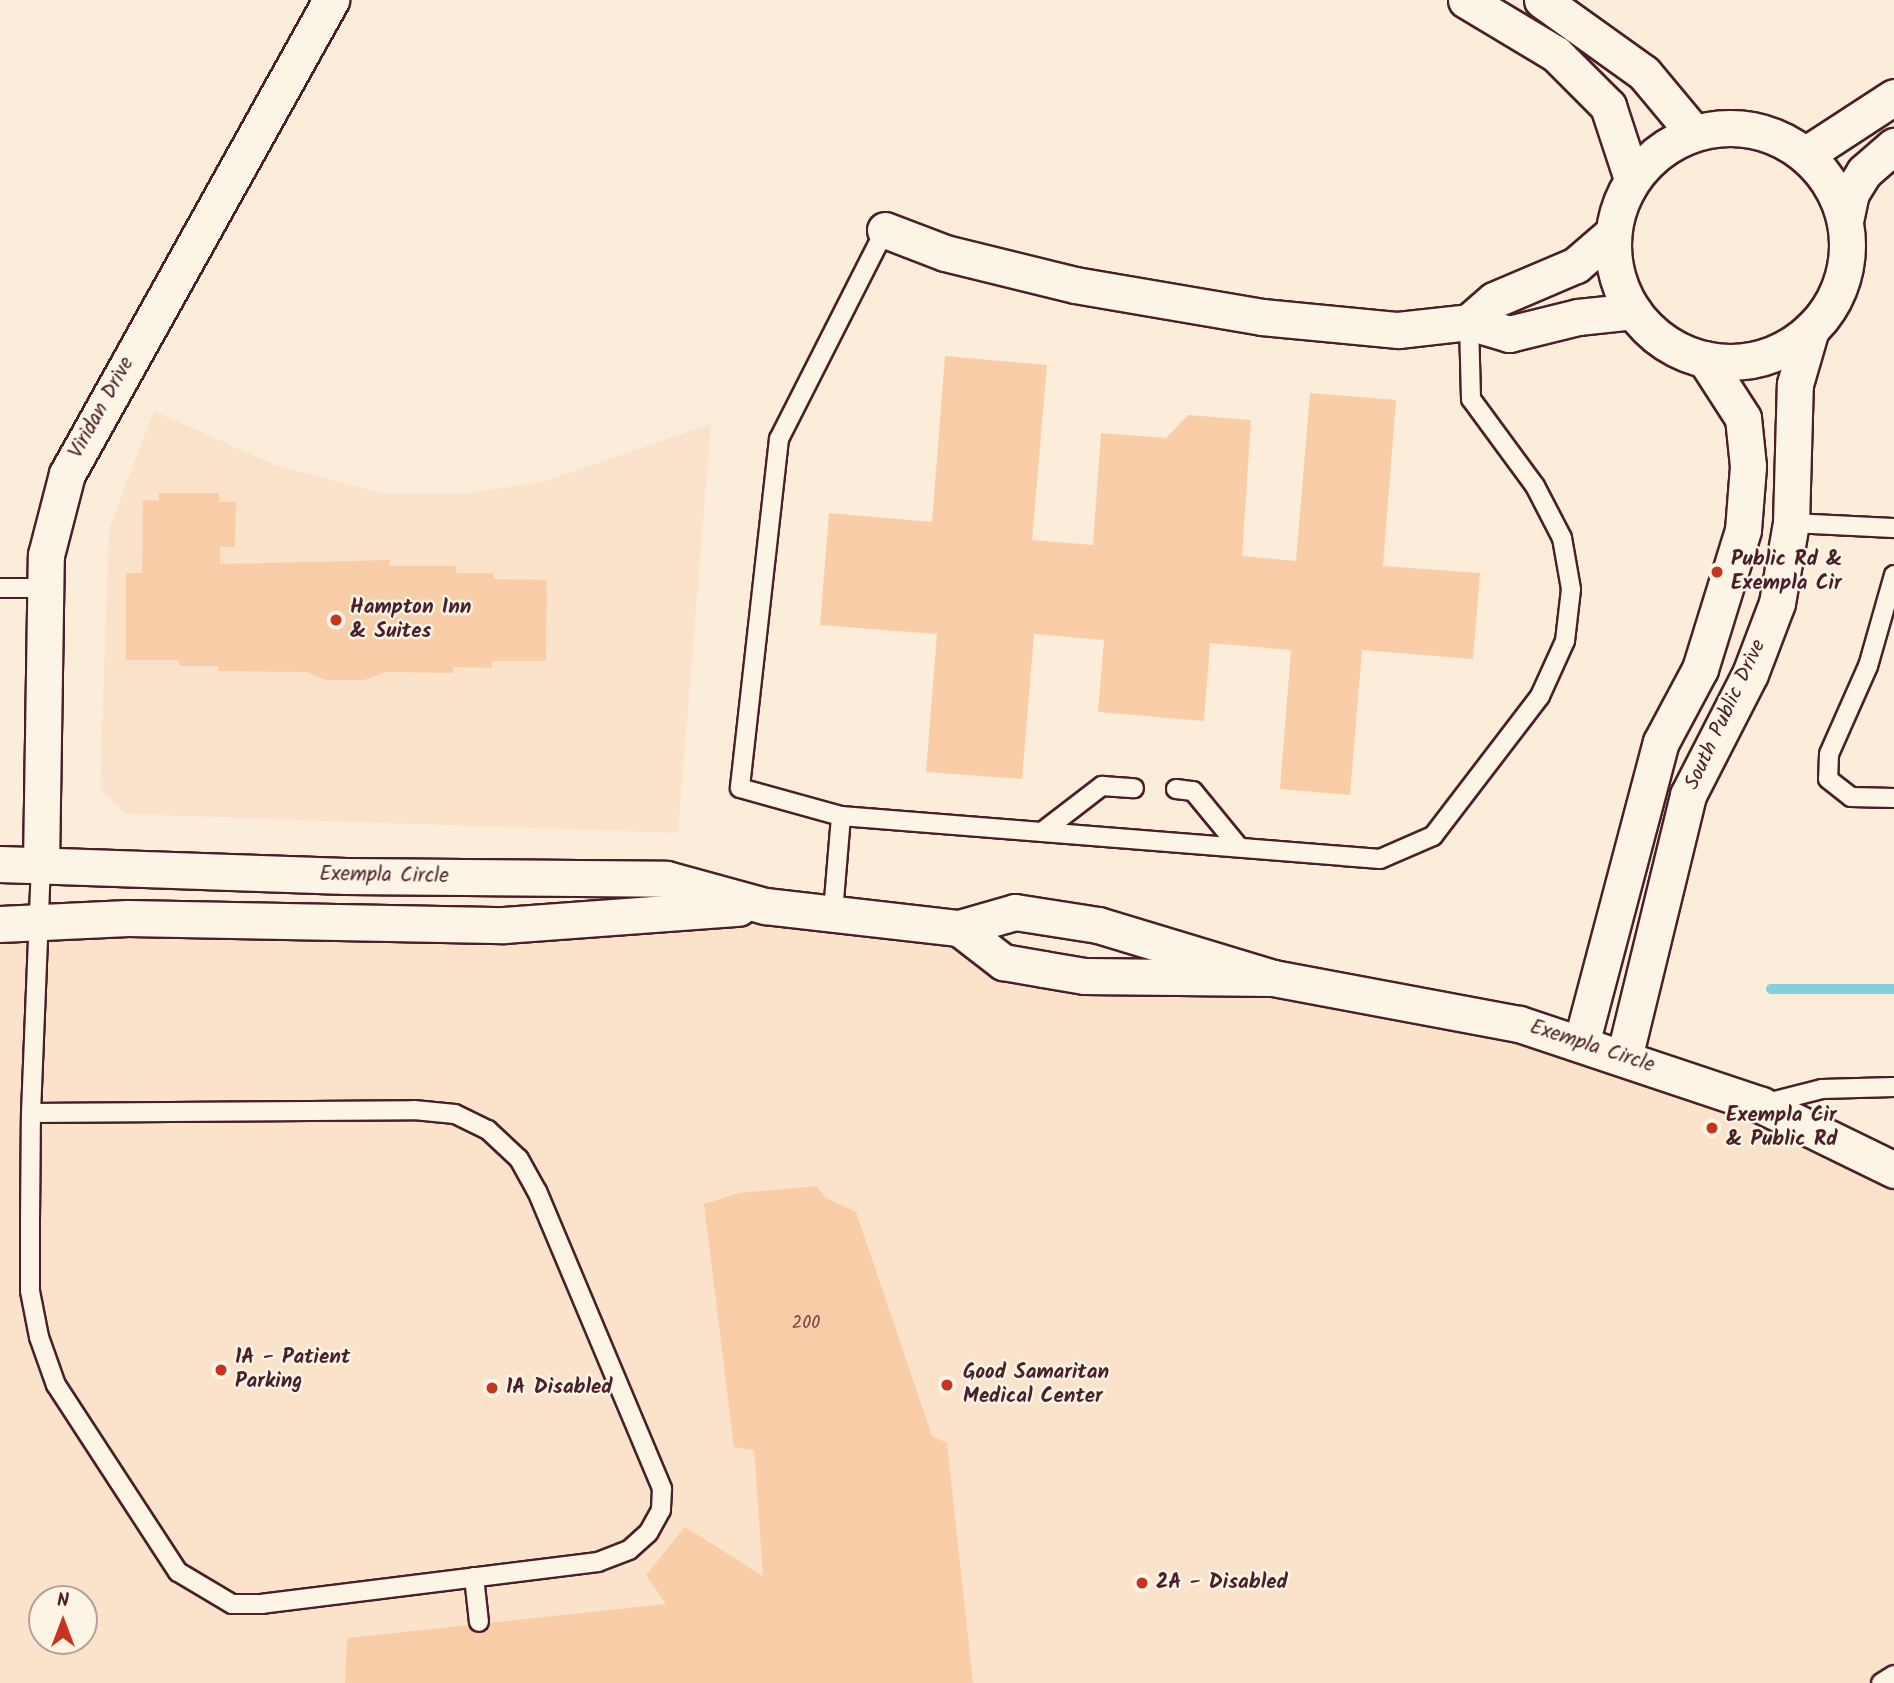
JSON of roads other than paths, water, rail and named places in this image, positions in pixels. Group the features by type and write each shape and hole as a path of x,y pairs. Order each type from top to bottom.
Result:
{"street":[{"name":"Viridan Drive","path":"41,864 45,588 51,522 78,449 331,0"},
{"path":"1466,0 1556,54 1608,106 1632,180"},
{"path":"1542,0 1644,73 1694,133"},
{"path":"1805,155 1894,97"},
{"path":"1845,221 1830,184 1805,155 1752,130 1694,133 1659,151 1632,180 1613,233 1615,271 1634,311 1670,345 1705,359 1762,357 1811,328 1842,279 1845,221 1852,192 1864,172 1894,146"},
{"path":"885,230 944,253 1075,285 1262,317 1398,330 1469,322 1509,334 1578,317 1634,311"},
{"path":"1469,322 1494,300 1576,265 1613,233"},
{"name":"South Public Drive","path":"1623,1058 1688,795 1750,674 1777,603 1791,523 1795,384 1811,328"},
{"name":"South Public Drive","path":"1581,1044 1661,741 1700,669 1744,530 1748,466 1742,418 1705,359"},
{"name":"Exempla Circle","path":"0,864 346,876 666,879 765,905 959,928 1015,912 1098,925 1273,978 1480,1016 1581,1044 1761,1105 1894,1170"},
{"name":"Exempla Circle","path":"0,925 128,918 504,925 765,905"},
{"name":"Exempla Circle","path":"959,928 1003,962 1084,976 1273,978"}],"lane":[{"path":"885,230 779,439 740,788 841,816 1380,859 1433,836 1518,728 1560,652 1571,589 1562,538 1535,486 1471,399 1469,322"},
{"path":"1791,523 1894,528"},
{"path":"1894,575 1868,666 1829,754 1828,779 1852,797 1894,798"},
{"path":"0,587 45,588"},
{"path":"1042,832 1102,786 1134,788"},
{"path":"1176,789 1194,791 1239,846"},
{"path":"833,912 841,816"},
{"path":"31,1113 414,1110 455,1114 488,1130 519,1159 553,1227 662,1489 661,1510 648,1533 629,1550 598,1562 232,1604 178,1572 56,1385 38,1336 30,1291 31,1113 41,864"},
{"path":"1761,1105 1822,1089 1894,1087"},
{"path":"474,1577 479,1622"},
{"path":"1881,1683 1894,1675"}],"waterway":[{"path":"1771,989 1894,989"}],"place":[{"name":"Public Rd & Exempla Cir","path":"1717,572"},
{"name":"Hampton Inn & Suites","path":"336,620"},
{"name":"Exempla Cir & Public Rd","path":"1712,1128"},
{"name":"1A - Patient Parking","path":"221,1370"},
{"name":"Good Samaritan Medical Center","path":"947,1385"},
{"name":"1A Disabled","path":"492,1388"},
{"name":"2A - Disabled","path":"1142,1583"}]}
